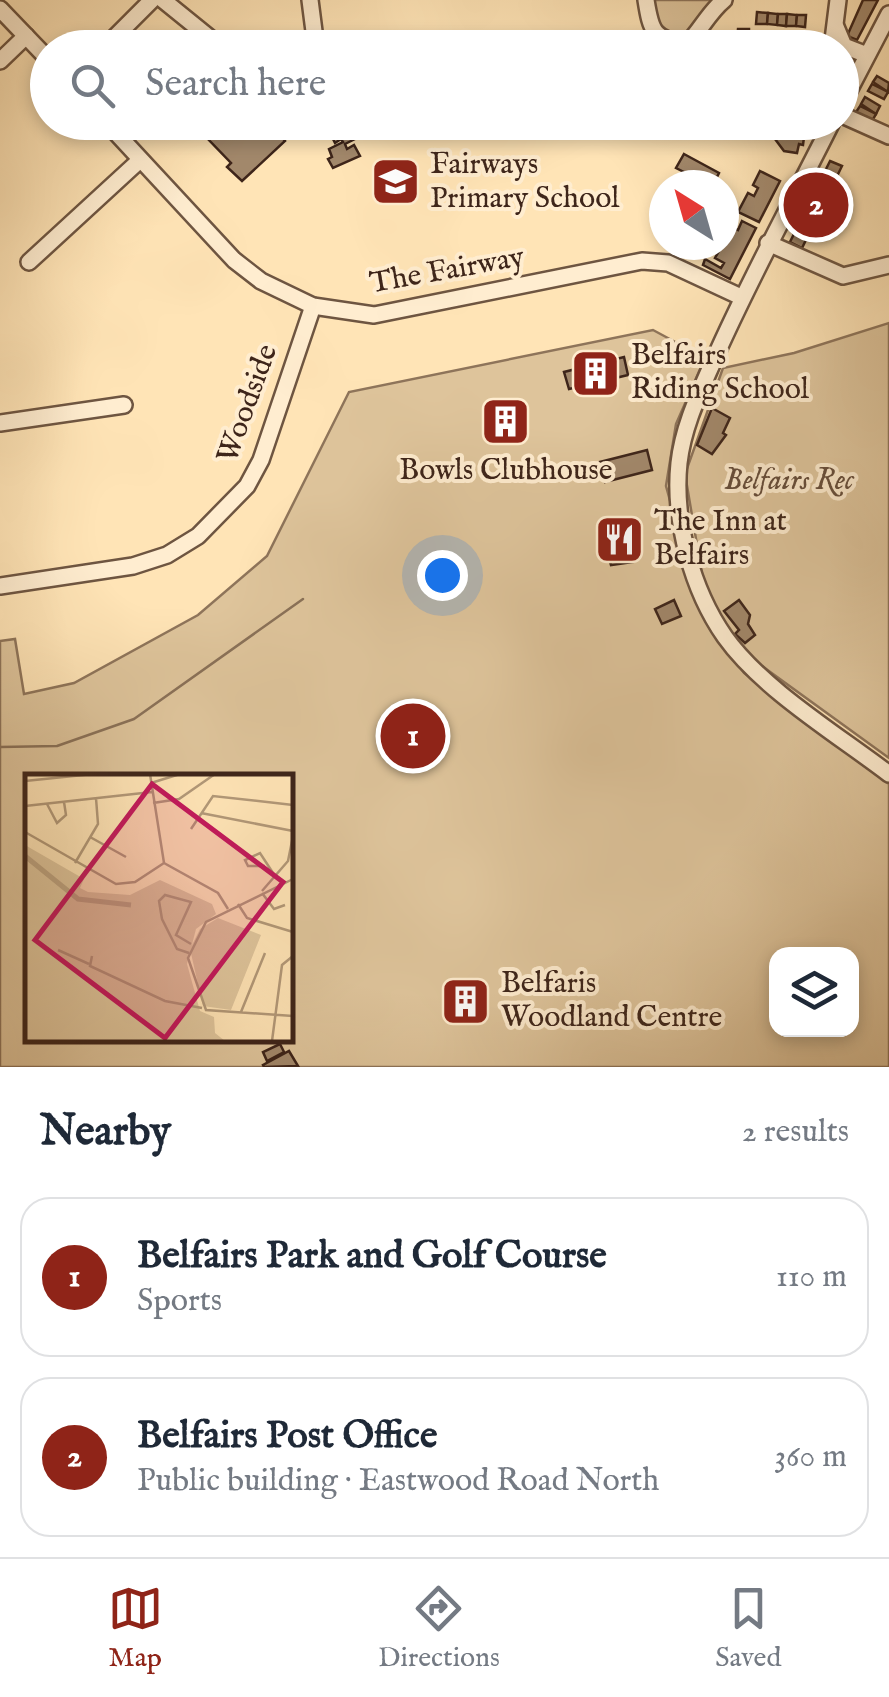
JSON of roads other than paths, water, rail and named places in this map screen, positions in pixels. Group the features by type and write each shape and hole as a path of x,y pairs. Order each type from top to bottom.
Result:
{"street":[{"path":"122,30 152,0"},
{"path":"164,0 192,30"},
{"path":"310,0 314,30"},
{"path":"646,0 653,30"},
{"path":"700,30 712,10 724,0"},
{"path":"836,30 838,0"},
{"path":"0,9 30,40"},
{"path":"859,70 889,14"},
{"path":"0,61 26,36"},
{"path":"859,53 867,56"},
{"path":"859,123 889,136"},
{"name":"The Fairway","path":"122,140 234,260 261,281 312,306 374,316 642,261 668,263 741,297"},
{"path":"822,140 741,297 687,426 679,463 679,500 693,571 712,616 744,660 889,774"},
{"path":"30,262 140,160"},
{"path":"768,243 843,276 889,265"},
{"name":"Woodside","path":"0,586 133,566 167,554 198,536 247,486 261,460 312,306"},
{"path":"0,423 124,406"}],"waterway":[{"path":"0,747 57,746 134,719 303,599"}],"place":[{"name":"Fairways Primary School","path":"395,182"},
{"name":"Belfairs Post Office","path":"816,205"},
{"name":"Belfairs Riding School","path":"596,373"},
{"name":"Bowls Clubhouse","path":"506,422"},
{"name":"The Inn at Belfairs","path":"619,539"},
{"name":"Belfairs Park and Golf Course","path":"413,736"},
{"name":"Belfaris Woodland Centre","path":"466,1001"}],"park label":[{"name":"Belfairs Rec","path":"789,481"}]}
